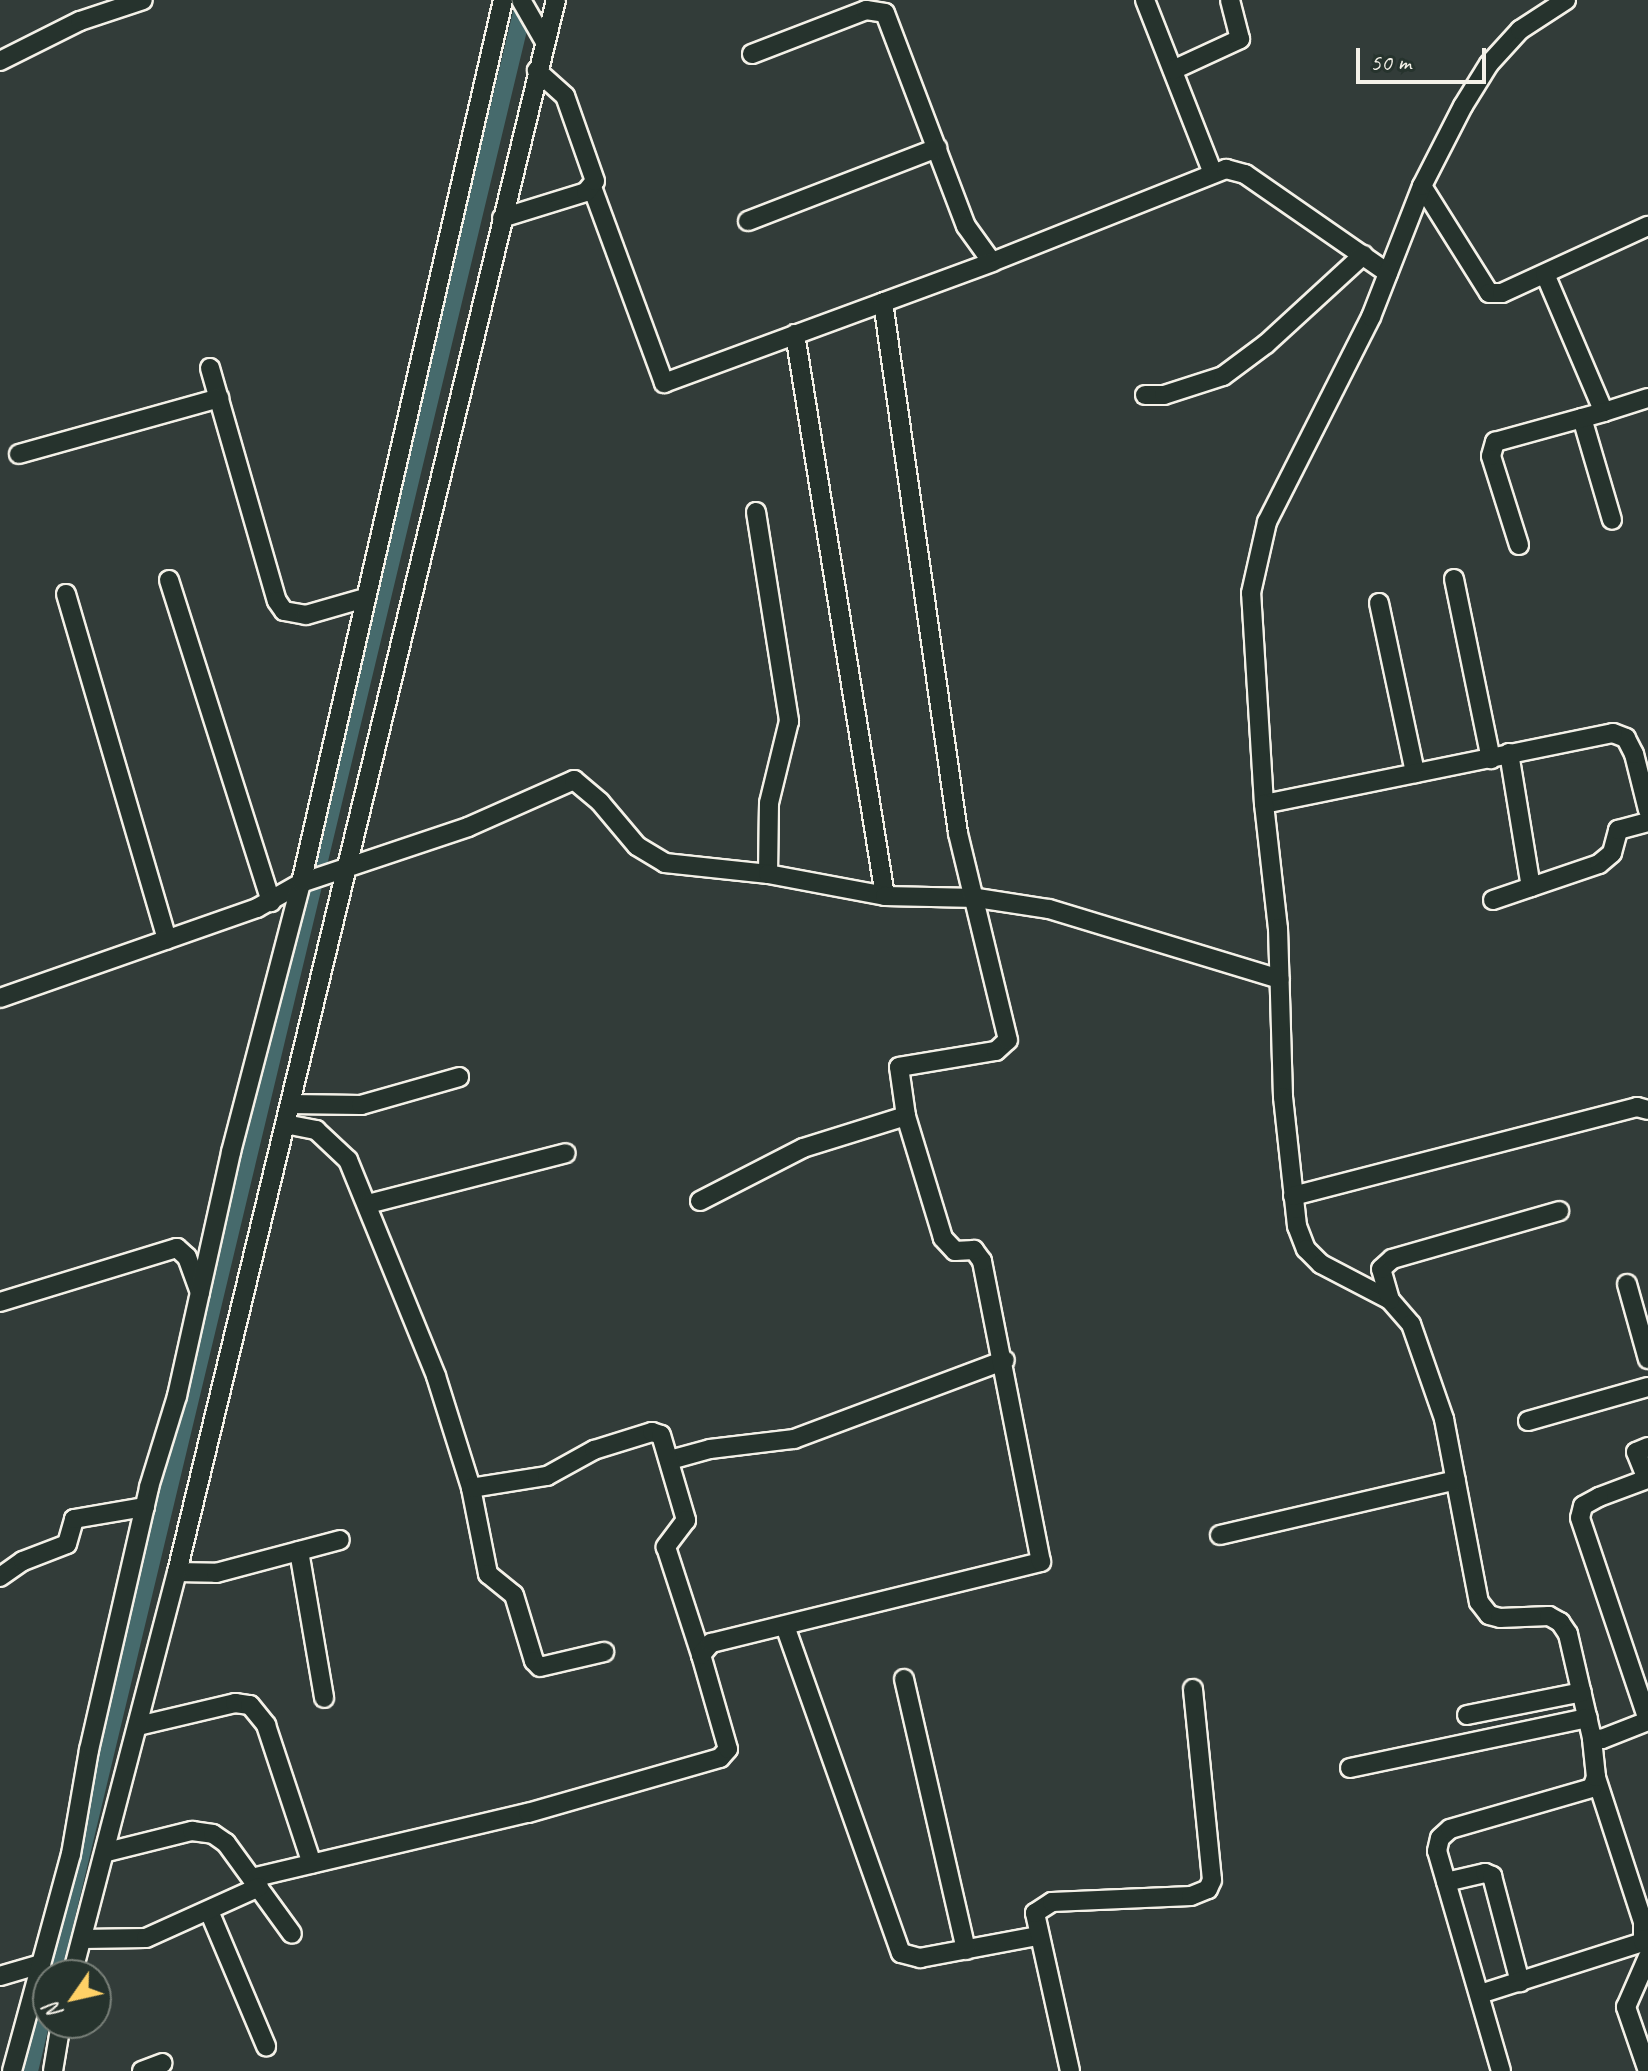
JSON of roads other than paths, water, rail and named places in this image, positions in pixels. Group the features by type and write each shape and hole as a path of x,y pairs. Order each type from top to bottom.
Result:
{"street":[{"path":"0,61 109,5 143,0"},
{"path":"42,1959 71,1854 89,1750 145,1507 301,883 503,0"},
{"path":"521,0 542,35"},
{"path":"76,1959 107,1852 177,1572 537,71 542,35 556,0"},
{"path":"1145,0 1212,171"},
{"path":"1173,70 1240,39 1230,0"},
{"path":"1480,1994 1633,1948 1646,1935 1596,1777 1582,1692 1560,1622 1549,1616 1500,1618 1489,1615 1479,1602 1456,1480 1427,1360 1411,1324 1390,1300 1321,1264 1306,1249 1293,1196 1283,1097 1280,979 1264,804 1251,593 1258,547 1388,273 1422,186 1489,64 1520,30 1566,0"},
{"path":"752,54 866,10 885,13 966,226 992,262"},
{"path":"537,71 555,83 569,103 595,174 592,187 664,383 992,262 1012,258 1212,171 1245,174 1388,273"},
{"path":"748,221 937,148"},
{"path":"1422,186 1489,293 1545,274 1648,226"},
{"path":"502,218 592,187"},
{"path":"1145,395 1164,395 1223,376 1266,344 1363,255"},
{"path":"1545,274 1604,412"},
{"path":"701,1655 711,1643 1041,1562 1005,1360 982,1261 974,1250 955,1251 943,1238 906,1116 899,1067 996,1051 1008,1040 953,804 883,302"},
{"path":"795,334 885,896"},
{"path":"210,368 284,611 306,615 365,598"},
{"path":"19,454 219,398"},
{"path":"1519,545 1492,447 1503,439 1648,398"},
{"path":"1582,418 1612,520"},
{"path":"756,512 789,721 769,803 768,874"},
{"path":"1454,579 1531,887"},
{"path":"169,580 271,902"},
{"path":"66,594 167,940"},
{"path":"1379,603 1415,773"},
{"path":"1264,804 1592,735 1626,738 1648,810"},
{"path":"0,998 271,902 301,883 347,865 468,827 574,780 651,858 768,874 885,896 977,898 1049,909 1280,979"},
{"path":"1493,900 1599,864 1612,853 1618,830 1648,822"},
{"path":"290,1104 361,1105 459,1077"},
{"path":"1293,1196 1637,1107 1648,1110"},
{"path":"700,1201 803,1148 906,1116"},
{"path":"285,1124 329,1138 348,1160 418,1321 471,1488 488,1574 514,1595 534,1661 540,1667 604,1652"},
{"path":"368,1204 566,1153"},
{"path":"1390,1300 1381,1269 1392,1259 1559,1211"},
{"path":"0,1302 177,1248 187,1257 200,1293"},
{"path":"1627,1284 1648,1359"},
{"path":"670,1460 710,1449 794,1439 1005,1360"},
{"path":"1528,1421 1648,1387"},
{"path":"82,1939 146,1938 209,1911 256,1883 312,1864 528,1813 720,1758 728,1749 666,1547 686,1520 661,1435 652,1432 594,1450 547,1476 471,1488"},
{"path":"1592,1738 1602,1739 1648,1721 1580,1518 1591,1502 1647,1479 1636,1452 1648,1447"},
{"path":"1220,1535 1456,1480"},
{"path":"0,1577 23,1561 67,1544 74,1519 145,1507"},
{"path":"177,1572 216,1573 340,1540"},
{"path":"299,1551 324,1698"},
{"path":"785,1626 901,1953 920,1958 1038,1936"},
{"path":"904,1679 966,1950"},
{"path":"1070,2071 1035,1913 1052,1902 1191,1896 1208,1889 1212,1880 1193,1689"},
{"path":"1467,1715 1582,1692"},
{"path":"138,1726 235,1703 250,1705 266,1725 312,1864"},
{"path":"1350,1768 1588,1718"},
{"path":"1501,2071 1437,1851 1450,1829 1577,1795 1592,1788 1596,1777"},
{"path":"107,1852 192,1831 213,1834 256,1883 292,1934"},
{"path":"1446,1882 1485,1873 1492,1876 1520,1982"},
{"path":"209,1911 266,2046"},
{"path":"1648,1957 1626,2007 1648,2071"},
{"path":"0,1976 32,1967"},
{"path":"12,2071 32,1997"},
{"path":"53,2071 58,2039"},
{"path":"142,2071 163,2063"}],"waterway":[{"path":"56,1959 525,0"},
{"path":"29,2071 37,2039"}]}
